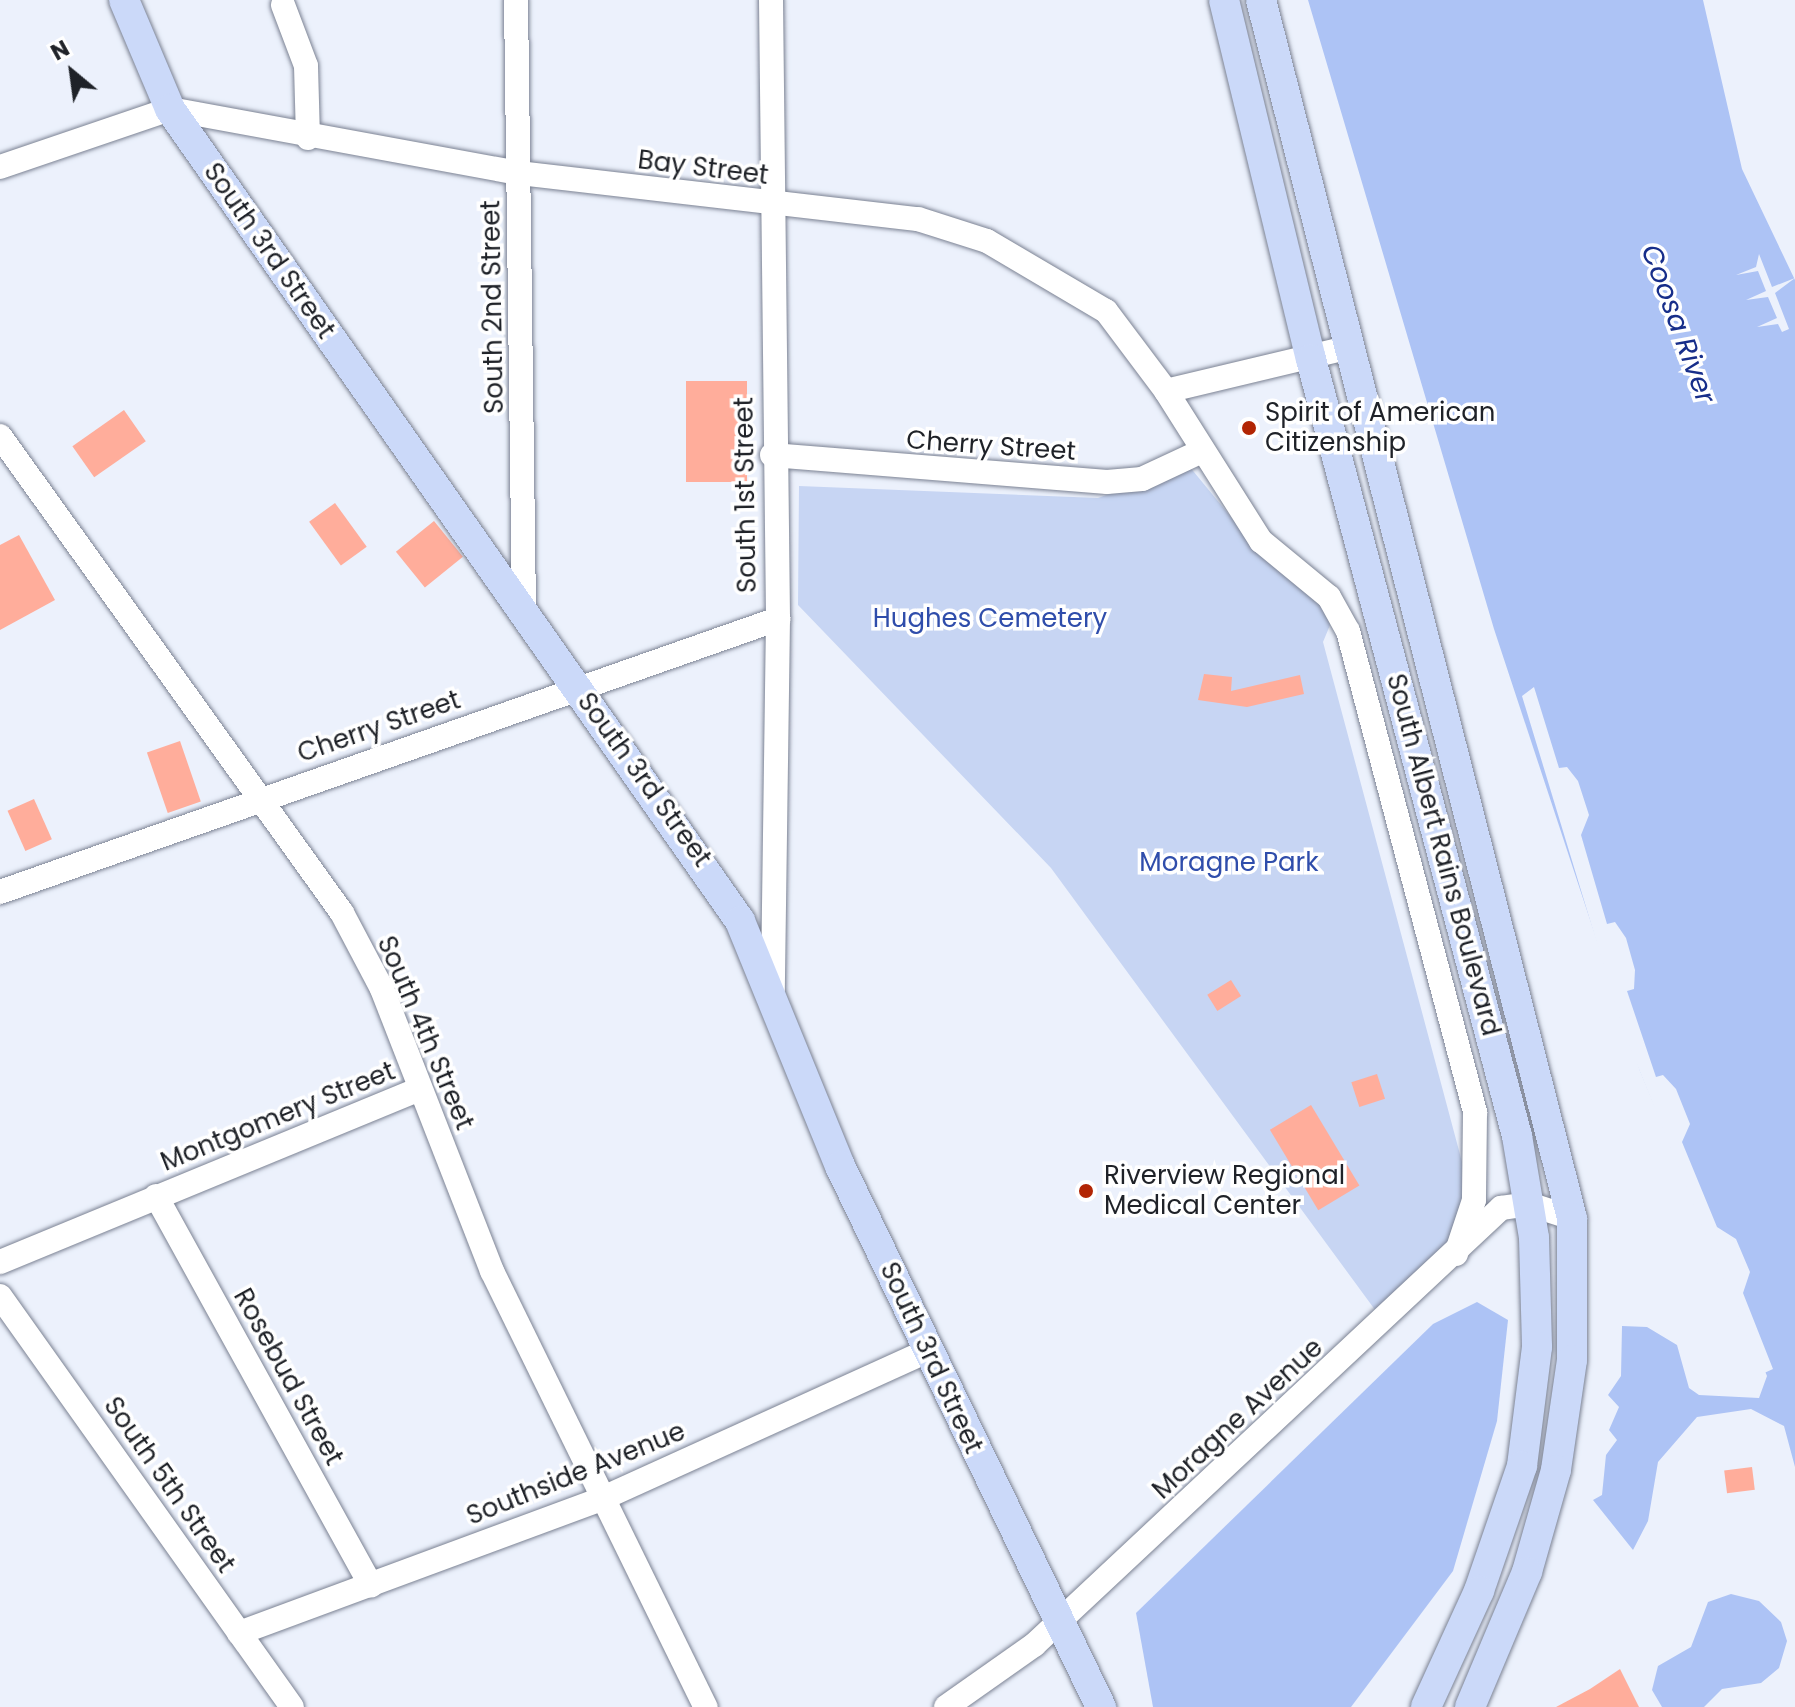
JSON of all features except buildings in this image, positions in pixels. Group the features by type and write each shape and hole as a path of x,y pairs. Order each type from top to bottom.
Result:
{"main road":[{"name":"South 3rd Street","path":"124,0 170,109 716,881 773,989 810,1097 928,1351 1101,1707"},
{"name":"South Albert Rains Boulevard","path":"1224,0 1311,359 1529,1204 1537,1347 1522,1466 1479,1591 1426,1707"},
{"name":"South Albert Rains Boulevard","path":"1261,0 1347,348 1572,1218 1573,1348 1556,1470 1527,1572 1470,1707"}],"street":[{"name":"South 2nd Street","path":"516,0 524,613"},
{"name":"South 1st Street","path":"771,0 772,455 778,619 773,989"},
{"path":"283,5 306,66 308,138"},
{"name":"Bay Street","path":"170,109 308,138 519,173 771,205 918,219 987,241 1106,311 1166,391 1200,452 1261,541 1329,597 1348,631 1475,1113 1474,1200 1456,1254"},
{"path":"0,167 170,109"},
{"path":"1166,391 1347,348"},
{"name":"South 4th Street","path":"0,436 342,913 382,989 492,1271 601,1499 706,1707"},
{"name":"Cherry Street","path":"772,455 1107,482 1142,479 1200,452"},
{"name":"Cherry Street","path":"0,892 778,619"},
{"name":"Montgomery Street","path":"0,1262 420,1089"},
{"name":"Rosebud Street","path":"156,1196 371,1586"},
{"path":"1529,1204 1572,1218"},
{"name":"Moragne Avenue","path":"946,1707 1058,1621 1456,1254 1501,1208 1529,1204"},
{"name":"South 5th Street","path":"0,1296 292,1707"},
{"name":"Southside Avenue","path":"239,1633 601,1499 928,1351"}],"green space":[{"name":"Moragne Park","path":"1189,466 1268,562 1308,588 1333,618 1323,642 1469,1188 1443,1259 1381,1318 1051,868 798,605 799,486 1098,498"}],"water":[{"name":"Coosa River","path":"1308,0 1703,0 1742,169 1795,280 1795,1467 1784,1426 1751,1409 1697,1417 1658,1462 1648,1521 1633,1550 1593,1500 1602,1495 1606,1455 1617,1440 1609,1430 1619,1407 1608,1395 1621,1376 1622,1326 1647,1327 1677,1345 1689,1388 1699,1395 1759,1398 1767,1376 1640,1071 1494,629"},
{"path":"1477,1302 1508,1320 1497,1421 1453,1571 1351,1707 1153,1707 1136,1613 1433,1324"},
{"path":"1731,1594 1759,1601 1781,1622 1787,1641 1779,1668 1761,1683 1722,1689 1704,1707 1662,1707 1652,1690 1658,1666 1691,1647 1708,1602"}],"pier":[{"path":"1759,254 1772,287 1795,278 1775,293 1789,329 1782,332 1778,324 1757,327 1777,318 1768,297 1746,300 1766,291 1758,271 1736,275 1756,267"},
{"path":"1534,687 1559,768 1567,767 1578,781 1589,815 1581,835 1607,924 1615,922 1626,938 1635,970 1634,989 1627,991 1656,1077 1663,1075 1676,1089 1690,1124 1682,1142 1717,1227 1736,1239 1750,1272 1743,1293 1773,1369 1762,1374 1624,1032 1522,696"}],"place":[{"name":"Spirit of American Citizenship","path":"1249,428"},
{"name":"Riverview Regional Medical Center","path":"1086,1191"}],"park label":[{"name":"Hughes Cemetery","path":"990,619"}]}
